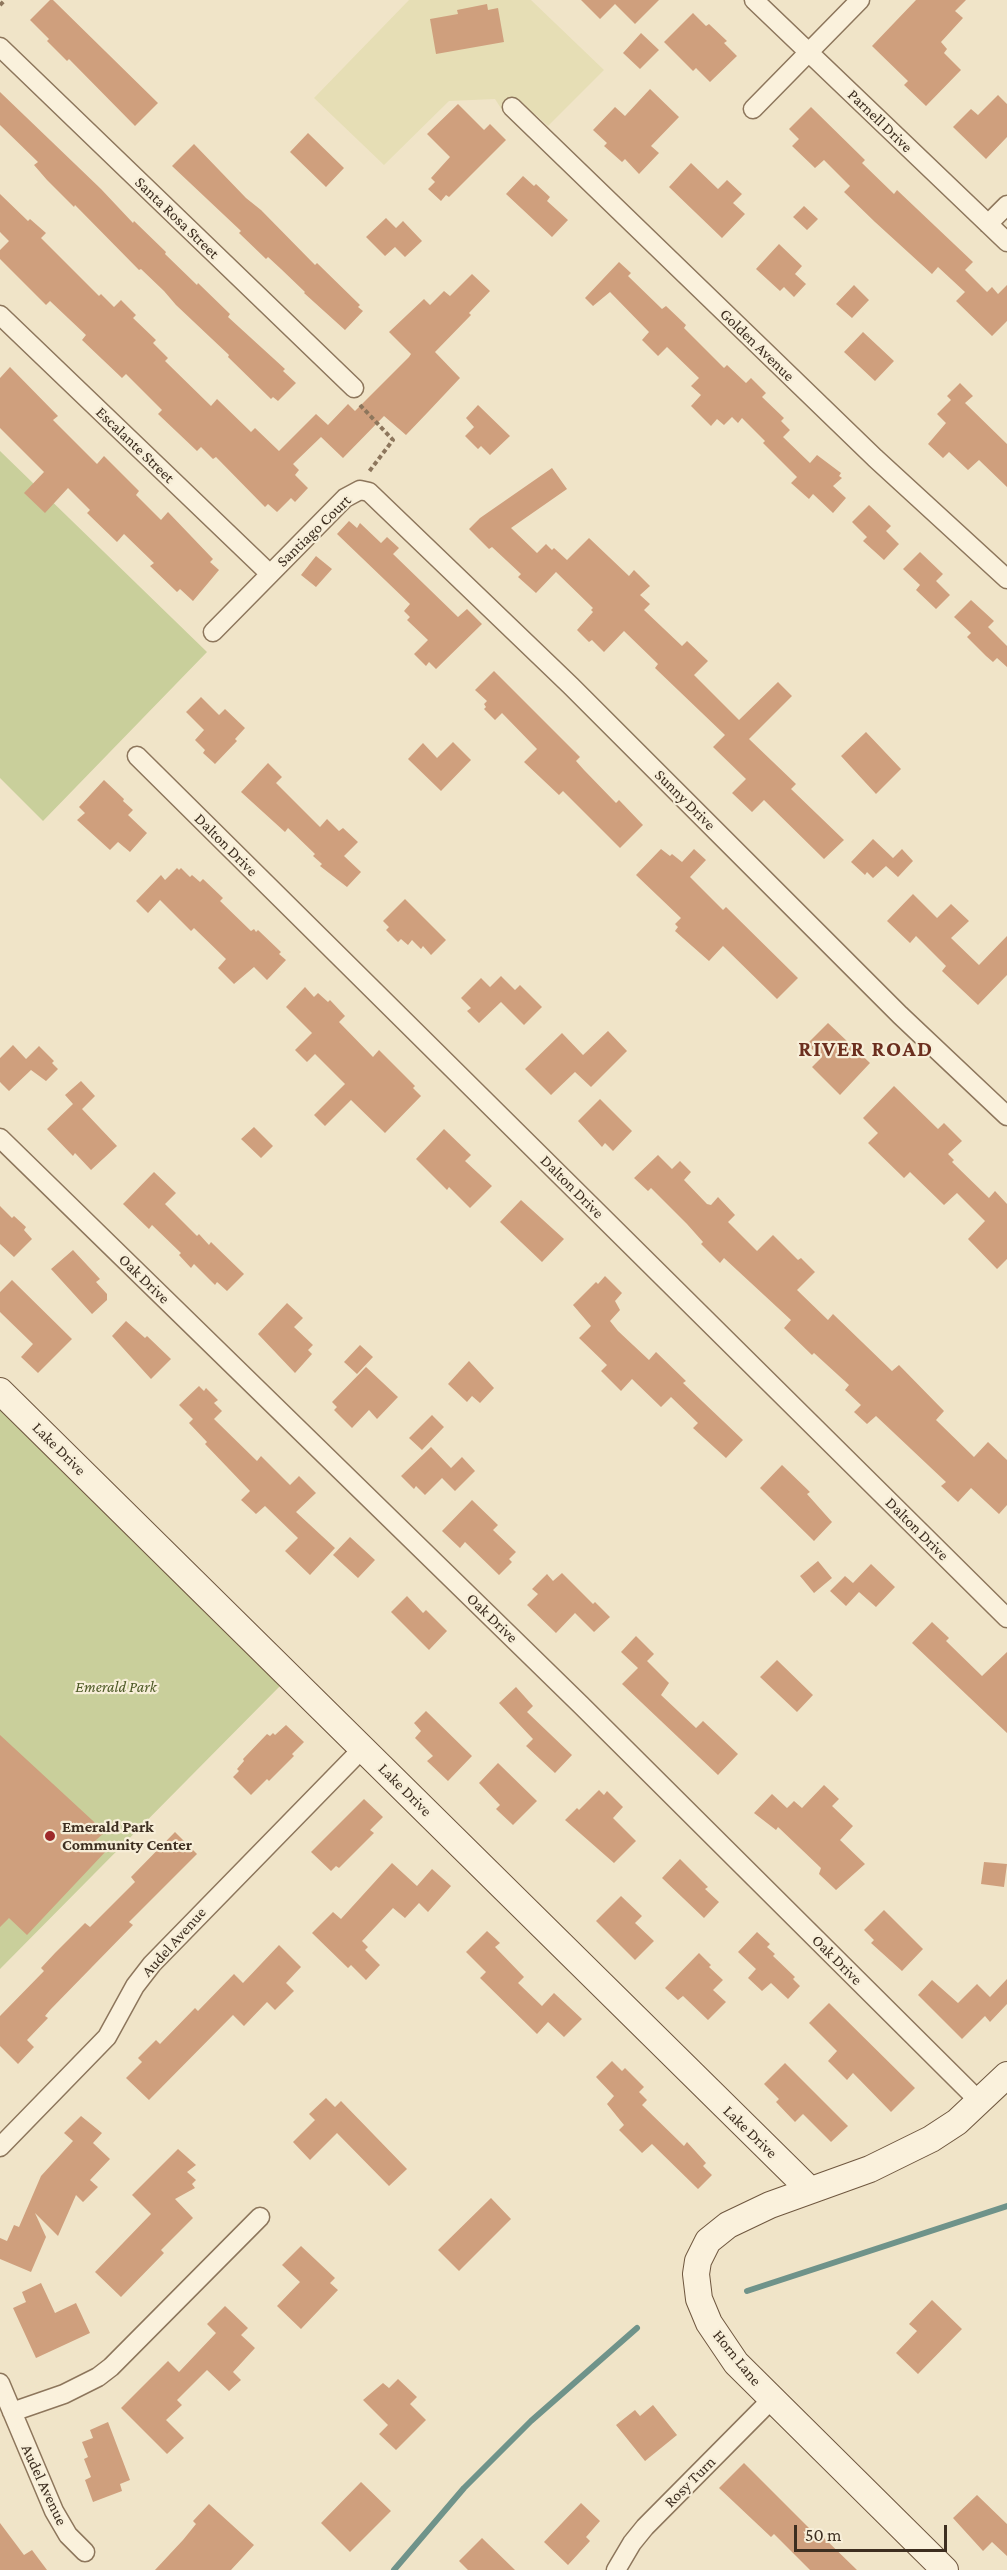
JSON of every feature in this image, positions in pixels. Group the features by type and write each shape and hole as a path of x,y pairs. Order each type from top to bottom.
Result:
{"street":[{"name":"Parnell Drive","path":"754,0 1007,242"},
{"path":"753,109 860,0"},
{"name":"Santa Rosa Street","path":"0,47 354,388"},
{"name":"Golden Avenue","path":"512,107 875,458 1007,579"},
{"path":"988,224 1007,205"},
{"name":"Escalante Street","path":"0,315 270,574"},
{"name":"Santiago Court","path":"213,632 345,498 360,490"},
{"name":"Sunny Drive","path":"360,490 373,495 571,686 900,1015 1007,1116"},
{"name":"Dalton Drive","path":"136,756 1007,1618"},
{"name":"Oak Drive","path":"0,1138 581,1705 980,2102"},
{"name":"Lake Drive","path":"0,1391 809,2189"},
{"name":"Audel Avenue","path":"0,2147 107,2037 135,1986 152,1964 363,1748"},
{"name":"Horn Lane","path":"945,2570 736,2363 709,2323 699,2299 696,2274 703,2250 715,2235 742,2217 809,2189 870,2169 931,2139 957,2122 1007,2075"},
{"path":"12,2412 64,2394 98,2377 111,2367 260,2217"},
{"name":"Audel Avenue","path":"0,2383 61,2525 85,2553"},
{"name":"Rosy Turn","path":"616,2570 632,2542 645,2527 772,2399"}],"path":[{"path":"0,5 5,0"},
{"path":"354,388 362,409 393,440 392,445 372,466 360,490"}],"shaded area":[{"path":"409,0 531,0 604,70 548,126 536,115 504,113 495,99 449,101 384,165 314,98"}],"green space":[{"path":"0,451 207,652 43,821 0,778"},
{"name":"Emerald Park","path":"0,1409 281,1685 0,1969"}],"building":[{"path":"50,0 53,0 158,103 135,126 69,59 67,61 47,41 49,39 30,20"},
{"path":"581,0 659,0 635,24 615,4 600,19"},
{"path":"916,0 966,0 955,11 963,18 941,42 947,49 944,53 961,70 926,106 904,85 908,81 872,46"},
{"path":"487,4 488,10 498,8 504,42 436,54 430,19 458,14 457,10"},
{"path":"693,13 727,41 724,43 737,56 710,82 696,68 693,71 664,42"},
{"path":"641,33 659,50 640,69 623,53"},
{"path":"650,89 679,117 651,146 659,153 639,174 625,159 622,162 604,146 607,143 593,130 615,107 625,116"},
{"path":"0,92 133,223 134,221 166,252 165,254 197,285 198,283 230,314 228,317 285,369 283,371 296,383 278,401 273,397 271,399 164,291 141,269 139,270 47,180 34,165 38,162 0,125"},
{"path":"998,95 1007,104 1007,137 986,159 953,127 971,109 978,115"},
{"path":"458,104 484,130 490,124 506,140 449,197 446,195 441,201 428,189 435,182 431,178 450,157 427,134"},
{"path":"811,107 865,160 862,163 894,194 897,190 973,262 965,270 987,292 992,287 998,294 1007,285 1007,321 992,336 956,301 965,292 938,267 932,274 875,222 844,192 850,186 824,160 815,168 792,146 799,139 789,129"},
{"path":"308,133 344,168 326,187 290,152"},
{"path":"194,144 315,265 317,263 360,305 358,307 363,311 345,330 268,257 266,259 239,233 241,231 172,166"},
{"path":"691,163 718,189 727,180 742,194 733,203 745,214 722,238 669,187"},
{"path":"523,176 550,197 547,201 568,220 552,237 506,194"},
{"path":"0,194 28,221 30,219 46,233 41,238 99,296 101,294 114,307 121,300 136,315 133,318 156,340 153,343 168,358 165,361 211,406 217,399 251,432 255,428 279,451 316,414 328,425 348,404 355,411 409,357 411,354 389,332 424,299 430,305 444,291 450,296 472,274 490,291 469,313 471,315 435,352 460,378 406,435 384,416 343,458 321,437 293,464 299,470 295,475 308,488 295,502 291,498 277,512 268,504 265,507 216,457 213,459 201,447 197,451 158,414 162,410 126,374 122,378 82,340 86,335 50,301 46,305 0,259 0,250 9,241 0,232"},
{"path":"804,206 818,219 807,230 793,217"},
{"path":"386,218 396,228 403,221 422,241 405,257 395,247 385,256 366,237"},
{"path":"779,244 802,266 795,274 806,284 794,297 784,287 780,291 756,269"},
{"path":"619,262 631,273 628,276 662,309 666,306 686,325 684,328 724,368 727,365 746,383 751,378 766,393 762,397 784,418 781,421 790,430 783,437 810,463 817,455 841,473 839,476 842,478 833,486 846,498 833,513 813,494 809,499 791,483 797,477 742,418 738,423 732,417 724,425 717,419 711,426 691,406 701,395 691,386 699,378 667,347 658,356 642,340 649,332 610,292 593,306 585,298"},
{"path":"854,285 869,300 852,318 836,304"},
{"path":"863,332 894,361 875,381 844,352"},
{"path":"10,367 58,416 53,420 97,464 104,456 139,491 136,495 161,520 168,512 213,559 210,562 219,570 193,601 180,589 177,592 150,566 154,563 124,534 117,542 87,513 90,510 68,488 45,513 24,493 44,472 0,428 0,378"},
{"path":"960,383 973,396 965,403 1007,444 1007,487 979,460 968,470 949,452 943,458 928,444 946,423 937,414 951,400 947,396"},
{"path":"478,405 510,436 490,455 481,446 478,449 465,436 474,427 466,418"},
{"path":"552,468 567,489 511,528 537,553 546,544 567,560 589,538 629,576 634,570 650,586 640,595 650,604 644,610 682,646 687,641 708,661 694,675 739,720 778,682 792,696 749,739 796,784 791,789 844,840 824,859 764,800 752,812 732,793 746,779 713,747 725,735 655,668 658,664 624,631 604,652 577,630 593,612 591,610 593,608 556,572 536,593 518,577 521,574 492,547 489,549 469,529 480,518"},
{"path":"869,505 891,526 886,531 899,544 884,560 863,541 867,537 852,522"},
{"path":"349,521 357,528 360,523 381,543 387,537 399,548 393,554 458,617 467,609 482,624 436,669 429,662 426,666 414,654 428,640 407,620 410,617 404,611 410,604 337,534"},
{"path":"920,552 943,574 936,581 950,595 936,609 916,590 920,585 903,569"},
{"path":"316,556 332,569 316,587 301,575"},
{"path":"971,600 994,621 988,627 1007,646 1007,667 997,658 993,662 986,656 967,637 971,633 954,617"},
{"path":"494,671 580,757 576,761 584,770 616,803 619,800 643,825 620,848 563,791 559,795 524,762 537,749 502,713 495,720 484,709 487,701 475,690"},
{"path":"201,697 219,715 225,709 245,728 235,739 237,741 215,764 203,753 205,750 195,740 204,730 186,712"},
{"path":"866,732 901,769 876,794 841,756"},
{"path":"453,742 471,760 441,791 408,759 423,743 437,758"},
{"path":"268,763 282,777 276,783 320,827 327,819 339,831 343,828 358,842 344,856 361,872 347,887 320,866 322,864 313,856 315,854 288,828 285,832 241,792"},
{"path":"104,780 133,810 128,815 147,833 130,852 118,842 110,850 77,820 85,813 79,807"},
{"path":"873,839 893,858 902,849 913,861 898,877 886,866 873,878 867,872 865,875 851,862"},
{"path":"661,849 682,862 694,849 706,860 690,877 723,910 726,907 798,978 777,999 723,946 709,961 675,931 678,927 675,924 681,918 636,875"},
{"path":"177,868 179,870 181,868 190,877 192,875 200,882 203,879 223,898 220,901 251,931 258,930 281,952 279,954 286,960 267,980 254,967 234,984 218,968 226,959 194,928 191,931 160,900 148,913 136,901 161,875 165,880"},
{"path":"913,894 937,918 951,904 969,921 951,938 979,965 1007,936 1007,975 978,1005 942,971 946,966 916,936 910,943 887,921"},
{"path":"405,899 446,940 431,955 423,946 421,949 412,940 408,945 401,939 398,942 386,930 389,927 383,921"},
{"path":"501,976 515,990 520,985 542,1007 524,1025 501,1002 479,1023 467,1011 471,1008 461,998 481,978 490,987"},
{"path":"305,987 314,997 318,993 328,1002 330,1000 345,1016 339,1022 373,1057 379,1050 415,1086 413,1088 421,1096 385,1133 351,1100 325,1126 314,1115 345,1084 315,1054 307,1062 295,1050 312,1033 286,1007"},
{"path":"828,1023 870,1063 840,1095 812,1067 821,1058 807,1044"},
{"path":"608,1031 627,1051 591,1087 575,1072 551,1095 525,1069 562,1033 583,1055"},
{"path":"13,1045 26,1059 39,1046 54,1061 52,1063 58,1069 46,1081 31,1070 9,1091 0,1082 0,1058"},
{"path":"81,1081 95,1096 82,1109 117,1146 91,1170 75,1153 73,1156 47,1129 73,1104 65,1095"},
{"path":"894,1086 938,1129 944,1123 962,1141 948,1154 954,1160 952,1162 989,1198 995,1191 1007,1204 1007,1259 997,1269 968,1239 985,1221 957,1193 944,1205 910,1172 904,1178 868,1143 878,1133 863,1118"},
{"path":"600,1099 632,1131 613,1151 605,1143 602,1147 578,1121"},
{"path":"254,1127 273,1146 261,1158 241,1139"},
{"path":"444,1129 471,1155 465,1161 492,1186 470,1208 449,1187 447,1190 416,1159"},
{"path":"658,1155 672,1169 680,1161 691,1172 684,1180 707,1204 711,1205 718,1197 735,1215 728,1222 757,1251 773,1235 798,1260 801,1258 815,1272 797,1290 828,1320 833,1314 892,1371 899,1365 944,1411 936,1420 974,1457 988,1442 1007,1460 1007,1505 999,1514 971,1488 958,1502 941,1486 946,1482 876,1416 867,1424 854,1412 861,1405 845,1390 849,1385 814,1353 812,1355 784,1328 791,1320 724,1258 720,1263 701,1244 703,1242 687,1224 651,1188 648,1191 634,1178"},
{"path":"154,1172 176,1193 165,1204 197,1236 199,1234 209,1245 211,1242 244,1274 227,1291 217,1282 215,1285 194,1264 191,1268 179,1255 181,1253 152,1225 149,1229 123,1204"},
{"path":"521,1200 564,1239 542,1262 500,1222"},
{"path":"0,1206 26,1227 24,1230 32,1239 14,1257 0,1244"},
{"path":"73,1250 100,1279 96,1282 107,1294 107,1300 92,1314 51,1269"},
{"path":"605,1276 622,1293 615,1301 620,1310 610,1321 618,1331 649,1360 656,1352 686,1381 683,1383 743,1440 726,1458 693,1428 698,1423 671,1397 661,1407 632,1379 621,1391 601,1371 607,1365 579,1338 591,1326 573,1305"},
{"path":"12,1280 72,1339 38,1373 21,1357 33,1344 0,1312 0,1292"},
{"path":"287,1303 303,1318 294,1327 313,1345 308,1350 312,1354 295,1373 258,1334"},
{"path":"126,1321 145,1338 147,1336 171,1359 151,1379 112,1336"},
{"path":"360,1345 373,1357 357,1374 344,1362"},
{"path":"469,1361 494,1388 480,1403 472,1396 467,1402 448,1384"},
{"path":"366,1367 398,1397 377,1419 369,1410 352,1428 334,1410 337,1407 332,1402"},
{"path":"199,1386 204,1391 206,1388 218,1400 214,1403 222,1411 214,1419 257,1461 261,1456 290,1485 299,1476 316,1493 296,1512 335,1548 310,1575 285,1551 298,1538 265,1506 256,1514 241,1500 250,1491 205,1444 207,1442 189,1423 193,1419 179,1405"},
{"path":"432,1415 444,1427 422,1450 409,1438"},
{"path":"431,1447 451,1468 462,1457 475,1471 455,1491 442,1478 425,1495 416,1486 414,1489 401,1476"},
{"path":"782,1465 810,1492 807,1494 832,1522 814,1541 760,1488"},
{"path":"472,1500 498,1525 493,1530 516,1552 509,1559 512,1562 499,1575 465,1542 460,1548 442,1531"},
{"path":"350,1537 375,1560 358,1578 333,1555"},
{"path":"818,1561 832,1578 814,1593 800,1576"},
{"path":"871,1564 895,1587 876,1607 859,1592 846,1606 830,1591 845,1576 853,1583"},
{"path":"562,1573 593,1604 595,1602 610,1617 594,1632 575,1613 556,1633 527,1605 538,1594 532,1589 547,1574 553,1581"},
{"path":"407,1596 423,1613 426,1610 447,1631 429,1650 391,1612"},
{"path":"932,1622 949,1638 946,1641 982,1676 1007,1652 1007,1733 912,1643"},
{"path":"636,1636 654,1654 647,1661 669,1683 661,1695 696,1728 703,1721 738,1754 718,1775 622,1684 638,1668 621,1652"},
{"path":"777,1660 813,1695 797,1712 760,1677"},
{"path":"516,1687 533,1706 527,1712 572,1755 555,1773 526,1746 533,1739 499,1703"},
{"path":"426,1711 472,1756 448,1781 427,1761 433,1756 415,1738 421,1731 414,1723"},
{"path":"286,1725 304,1742 292,1754 294,1756 269,1781 267,1779 251,1795 233,1777 239,1771 237,1769 244,1761 243,1759 267,1734 275,1735"},
{"name":"Emerald Park Community Center","path":"0,1735 105,1832 96,1840 107,1850 27,1935 9,1918 0,1927"},
{"path":"498,1763 537,1801 513,1825 496,1809 500,1805 479,1783"},
{"path":"824,1785 839,1799 832,1806 853,1826 840,1840 865,1864 836,1890 819,1874 821,1868 778,1827 776,1830 754,1813 772,1794 787,1808 794,1801 802,1808"},
{"path":"599,1790 604,1795 607,1791 623,1807 613,1818 636,1841 614,1863 565,1820"},
{"path":"364,1799 383,1817 370,1830 374,1833 339,1868 336,1866 331,1871 311,1852"},
{"path":"175,1832 197,1854 129,1922 133,1925 50,2010 45,2016 48,2018 27,2040 34,2047 18,2064 0,2046 0,2016 44,1971 41,1968 85,1923 90,1927 135,1882 131,1877"},
{"path":"680,1859 708,1887 705,1889 719,1902 704,1918 662,1878"},
{"path":"984,1862 1007,1864 1004,1887 981,1884"},
{"path":"392,1863 417,1886 432,1869 451,1886 428,1912 419,1903 405,1918 393,1908 362,1941 368,1947 365,1950 380,1965 366,1980 351,1965 348,1968 312,1933 333,1912 341,1919"},
{"path":"621,1896 642,1916 635,1923 654,1941 635,1960 596,1921"},
{"path":"884,1910 923,1949 902,1971 871,1943 874,1940 864,1930"},
{"path":"487,1931 500,1943 495,1947 524,1977 518,1983 542,2006 554,1993 582,2019 564,2037 548,2022 537,2034 480,1978 486,1972 466,1952"},
{"path":"757,1932 770,1944 767,1947 775,1954 773,1956 795,1977 793,1979 800,1986 788,1999 771,1983 762,1991 748,1978 756,1969 738,1952"},
{"path":"279,1945 301,1967 286,1983 294,1991 275,2010 267,2002 244,2026 233,2015 149,2100 126,2078 142,2062 138,2058 156,2040 160,2044 195,2008 198,2011 234,1974 243,1983"},
{"path":"699,1953 711,1965 709,1967 723,1980 713,1990 726,2002 708,2020 683,1996 678,2000 665,1988"},
{"path":"1007,1979 1007,2004 990,2022 985,2016 962,2039 918,1995 932,1980 958,2003 977,1984 990,1997"},
{"path":"829,2003 915,2088 891,2112 853,2073 847,2080 828,2061 837,2051 809,2023"},
{"path":"612,2061 622,2071 625,2068 644,2087 639,2092 647,2100 642,2105 684,2146 687,2142 706,2163 703,2166 712,2175 698,2189 652,2144 642,2153 619,2130 624,2125 607,2104 614,2096 596,2077"},
{"path":"785,2063 848,2126 831,2142 803,2114 795,2122 776,2102 779,2099 764,2084"},
{"path":"326,2098 335,2107 341,2101 407,2169 389,2186 337,2133 310,2160 293,2142 315,2120 309,2114"},
{"path":"81,2116 102,2133 93,2143 110,2159 90,2180 98,2187 83,2202 76,2195 58,2236 35,2213 46,2237 31,2272 0,2259 0,2238 7,2241 14,2225 19,2227 41,2176 73,2141 64,2133"},
{"path":"178,2149 196,2165 187,2172 196,2180 192,2184 195,2188 175,2199 193,2218 161,2250 164,2253 121,2297 95,2272 151,2214 132,2195"},
{"path":"491,2198 511,2219 459,2271 438,2250"},
{"path":"301,2246 335,2278 330,2283 338,2290 301,2329 277,2306 300,2282 282,2265"},
{"path":"41,2283 55,2313 76,2303 90,2333 36,2358 13,2308 26,2302 22,2292"},
{"path":"932,2300 962,2329 918,2374 896,2353 917,2331 909,2324"},
{"path":"225,2306 248,2328 241,2335 255,2348 233,2372 241,2380 229,2391 207,2370 177,2400 182,2405 166,2420 184,2438 167,2454 121,2408 168,2361 179,2372 216,2333 207,2324"},
{"path":"398,2379 417,2397 410,2404 426,2420 396,2450 379,2434 388,2425 363,2400 383,2383 389,2388"},
{"path":"653,2405 677,2435 645,2461 616,2425 635,2410 640,2416"},
{"path":"108,2422 130,2480 120,2484 122,2491 93,2502 85,2480 91,2477 84,2459 88,2457 82,2442 93,2438 90,2430"},
{"path":"744,2463 819,2538 821,2535 857,2570 810,2570 774,2534 771,2537 719,2488"},
{"path":"361,2482 391,2511 350,2552 321,2523"},
{"path":"977,2495 1007,2524 1007,2556 992,2542 983,2551 953,2518"},
{"path":"581,2503 600,2521 586,2537 590,2541 568,2565 544,2542"},
{"path":"209,2504 254,2545 231,2570 155,2570 183,2540 196,2524 193,2521"},
{"path":"0,2523 24,2555 32,2550 47,2570 0,2570"},
{"path":"482,2538 515,2570 468,2570 459,2561"}],"waterway":[{"path":"747,2291 1007,2206"},
{"path":"394,2570 464,2488 531,2421 637,2328"}],"place":[{"name":"Emerald Park Community Center","path":"50,1836"}],"district":[{"name":"RIVER ROAD","path":"866,1049"}]}
